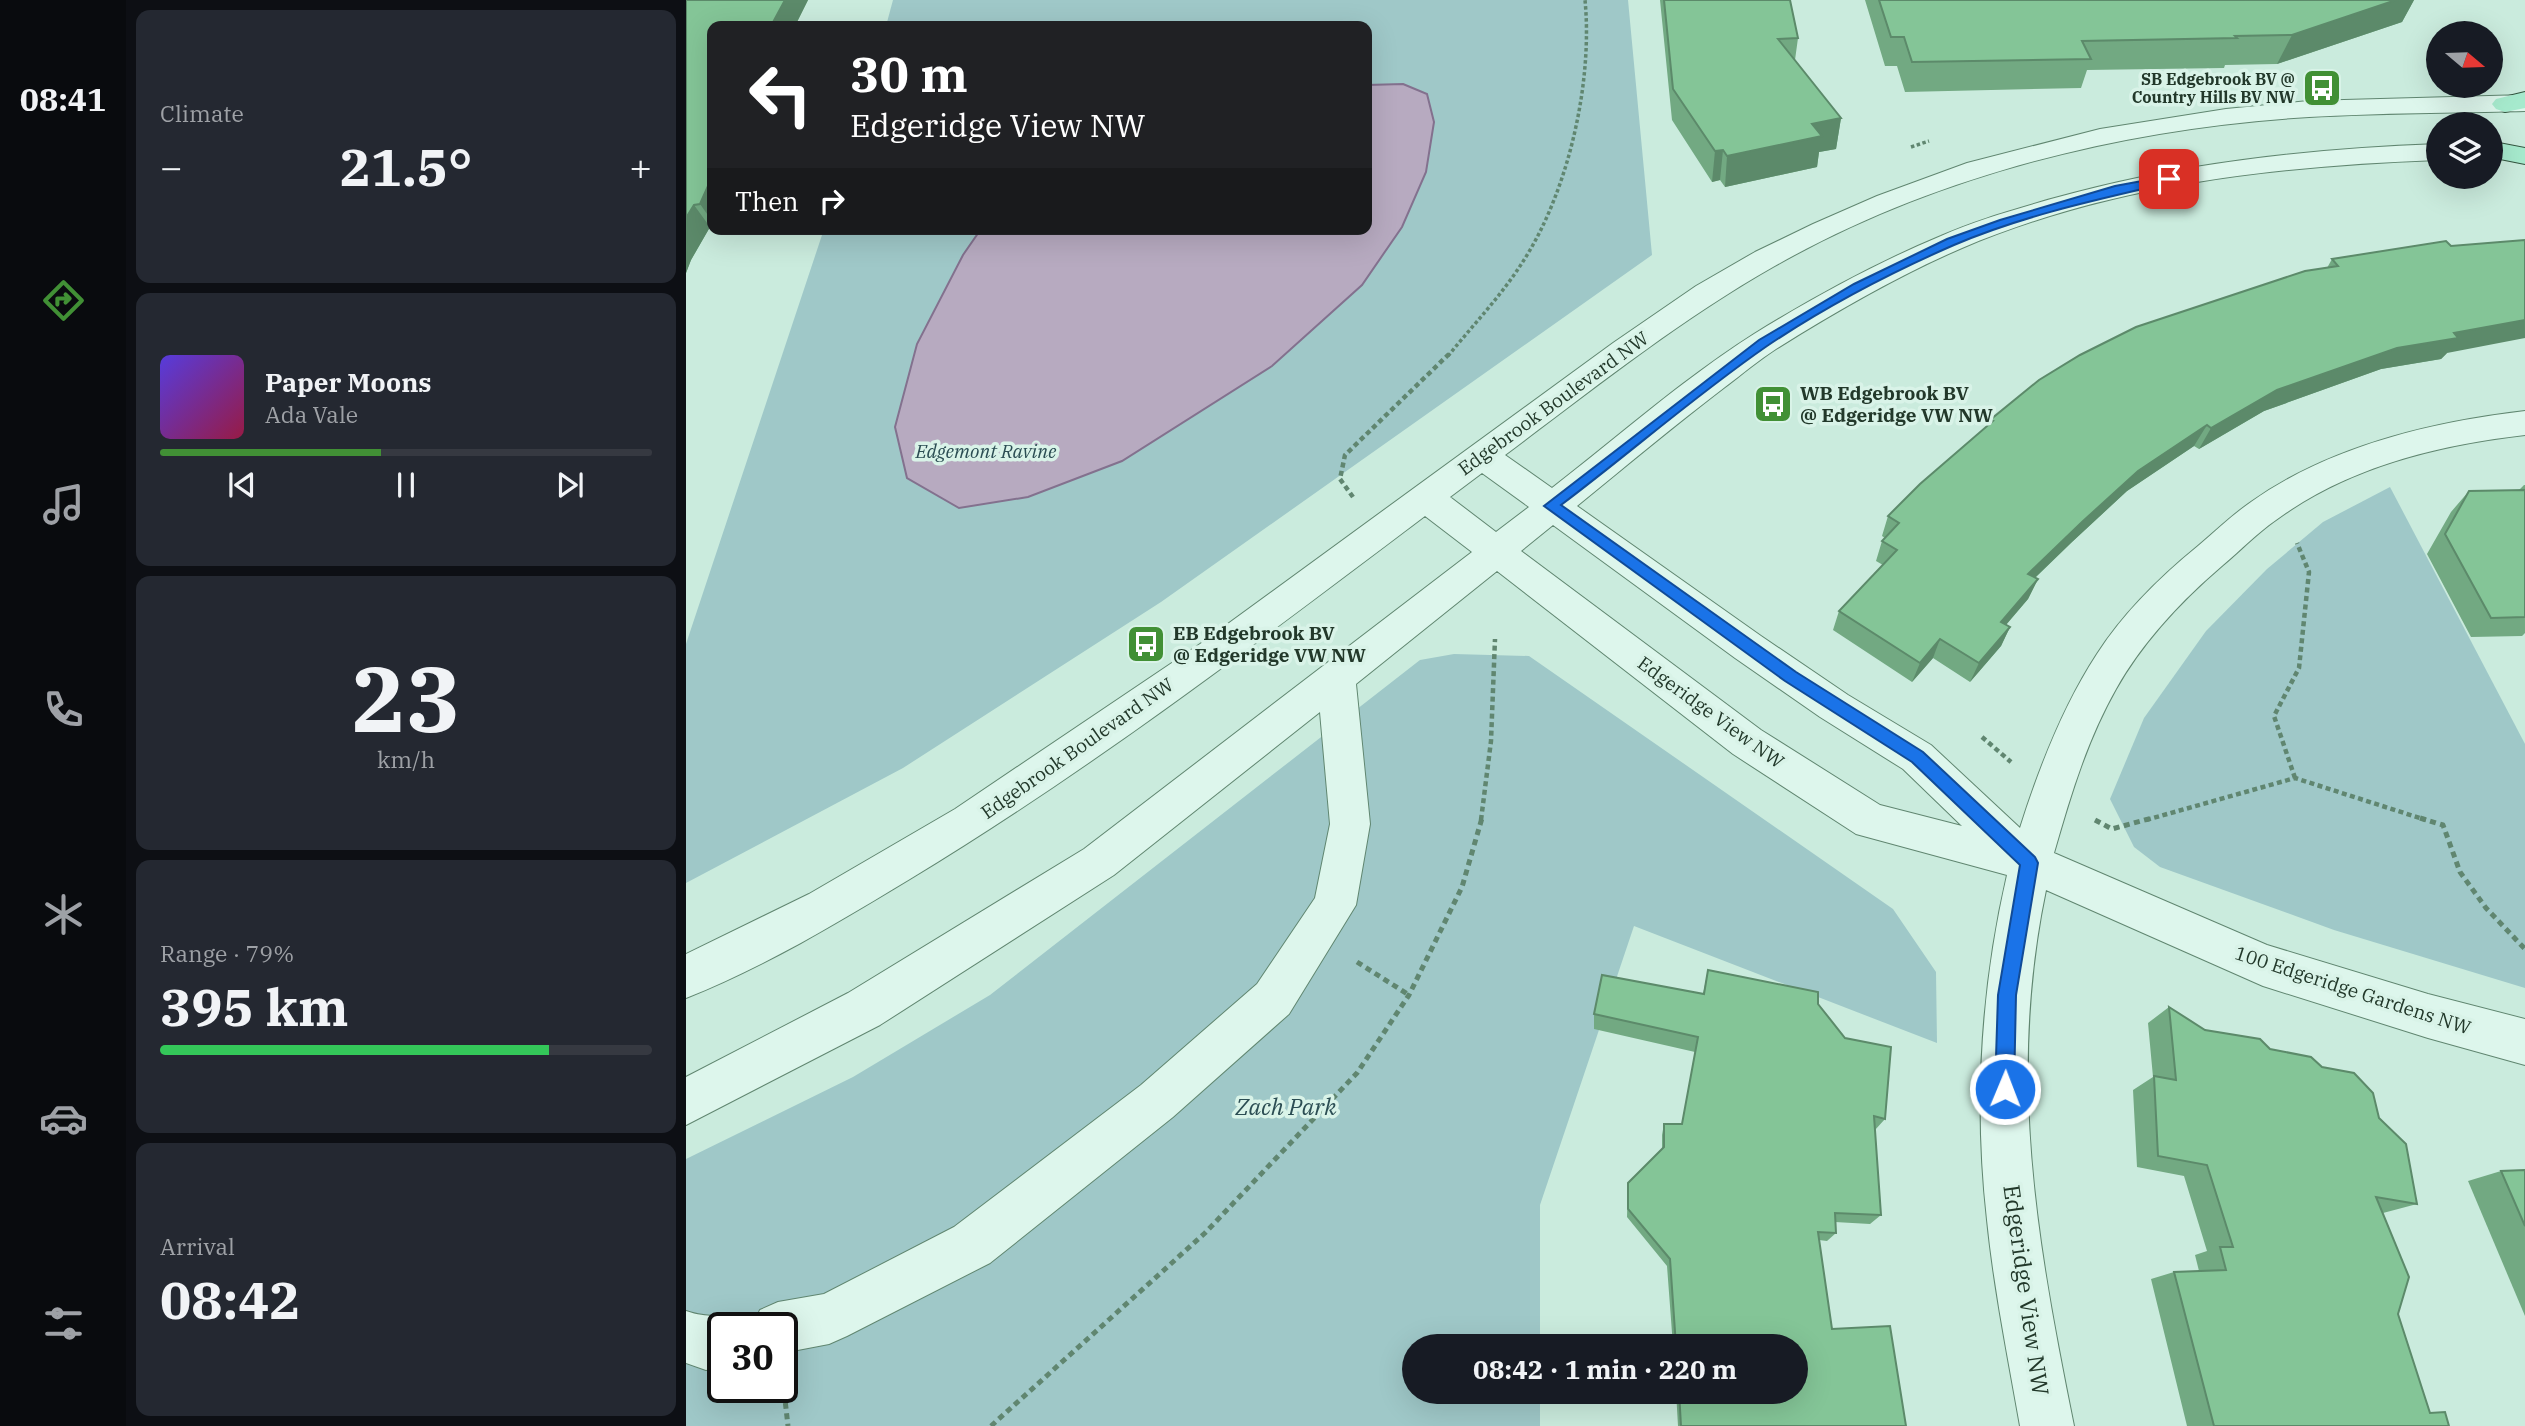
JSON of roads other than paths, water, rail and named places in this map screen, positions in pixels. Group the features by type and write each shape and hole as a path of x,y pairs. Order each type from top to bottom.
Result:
{"street":[{"name":"Edgebrook Boulevard NW","path":"686,977 824,908 969,822 1216,653 1634,343 1707,293 1765,259 1887,202 1977,169 2100,137 2226,117 2308,109 2518,102"},
{"path":"686,1102 864,1009 1099,862 1551,506 1763,343 1858,287 1951,242 2004,222 2119,189 2231,168 2362,155 2426,152"},
{"name":"Edgeridge View NW","path":"2047,1426 2011,1217 2005,1089 2007,995 2029,863 2049,794 2090,699 2124,644 2173,586 2269,506 2334,472 2401,446 2497,426 2525,423"},
{"path":"1481,455 1823,699 1917,757 2029,863"},
{"name":"Edgeridge View NW","path":"1425,497 1747,742 1870,821 2029,863"},
{"path":"798,1324 829,1318 972,1245 1157,1101 1273,999 1335,905 1350,824 1336,677"},
{"name":"100 Edgeridge Gardens NW","path":"2029,863 2263,965 2428,1016 2525,1042"},
{"path":"686,1337 707,1344"}],"place":[{"name":"SB Edgebrook BV @ Country Hills BV NW","path":"2322,88"},
{"name":"WB Edgebrook BV @ Edgeridge VW NW","path":"1773,404"},
{"name":"EB Edgebrook BV @ Edgeridge VW NW","path":"1146,644"}],"park label":[{"name":"Edgemont Ravine","path":"986,451"},
{"name":"Zach Park","path":"1286,1107"}]}
